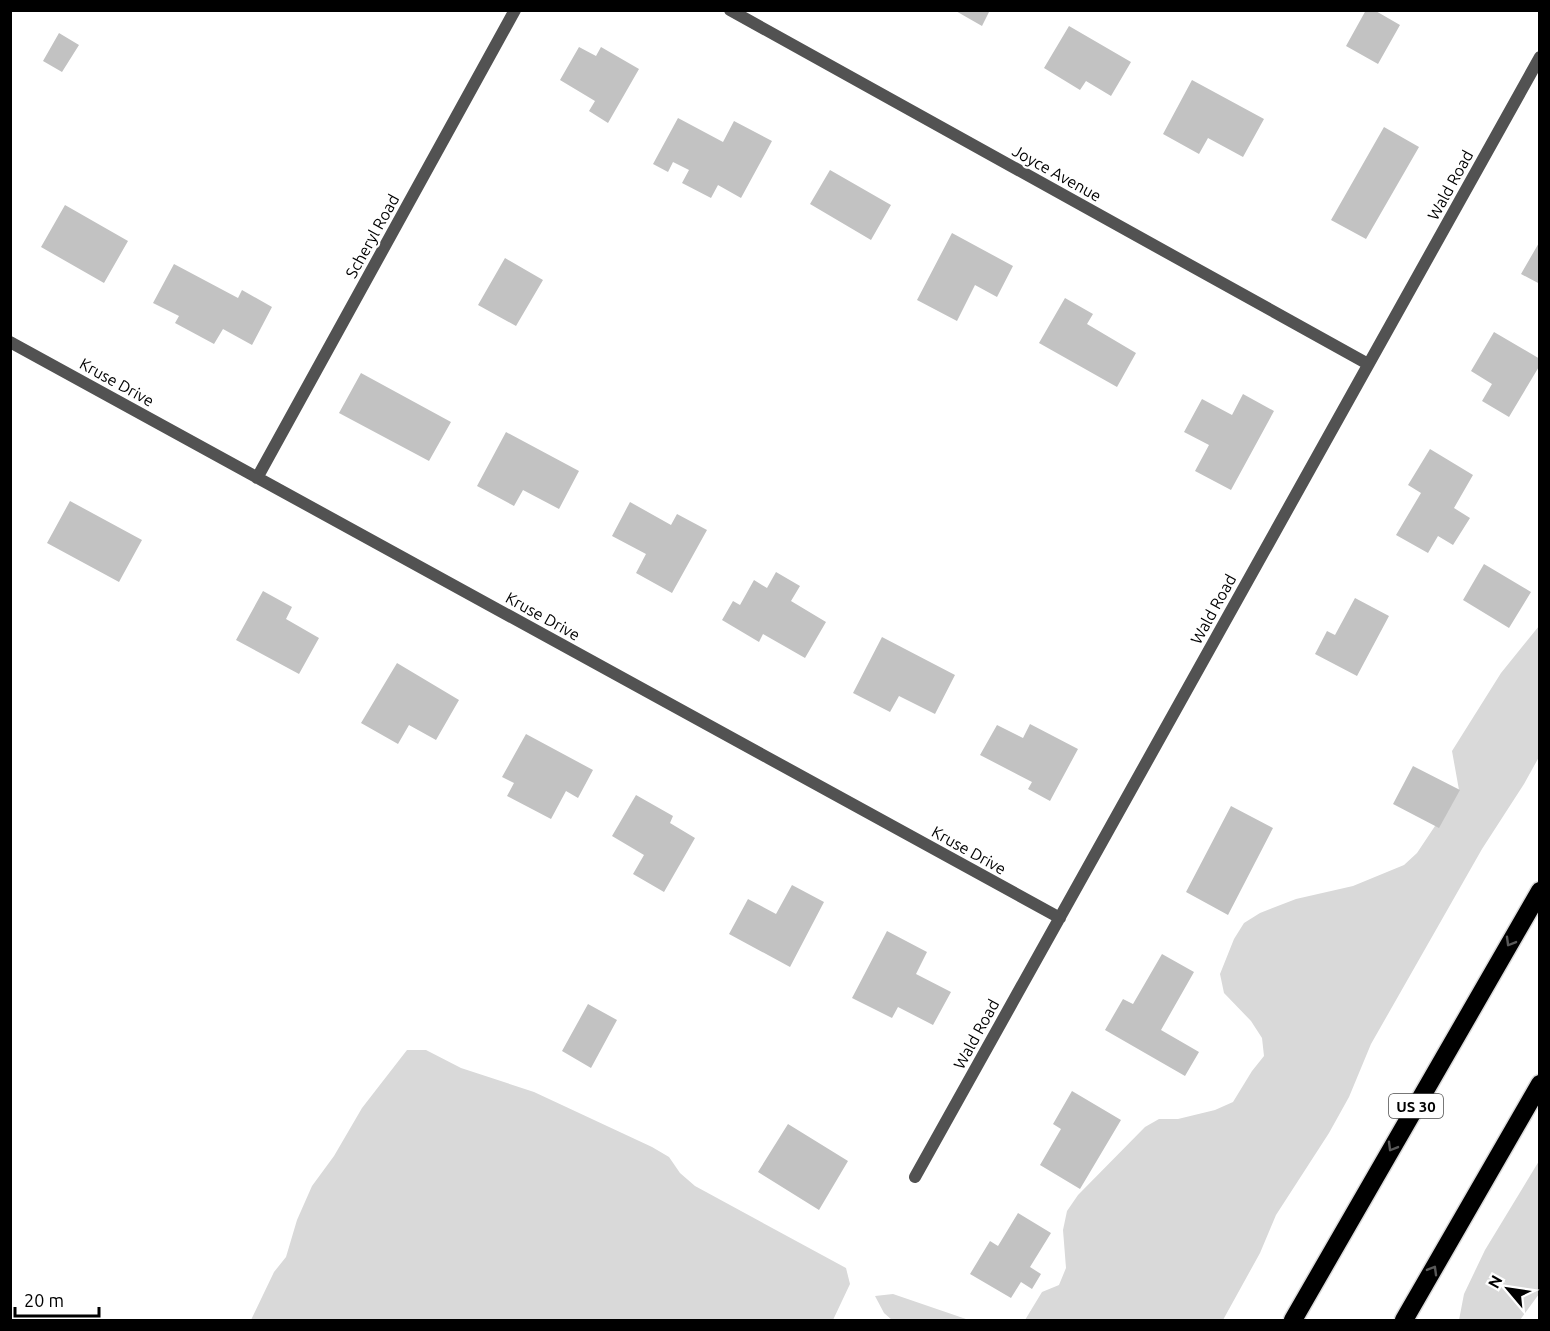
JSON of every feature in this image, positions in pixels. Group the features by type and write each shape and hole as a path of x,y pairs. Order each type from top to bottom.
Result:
{"highway":[{"name":"US 30","path":"1293,1320 1539,891"},
{"path":"1404,1320 1539,1084"}],"street":[{"name":"Scheryl Road","path":"257,478 515,10"},
{"name":"Joyce Avenue","path":"730,10 1368,364"},
{"name":"Wald Road","path":"915,1177 1539,57"},
{"name":"Kruse Drive","path":"10,342 1060,918"}],"shaded area":[{"path":"1539,626 1539,757 1482,849 1371,1044 1349,1097 1329,1133 1276,1215 1260,1253 1223,1320 1025,1320 1042,1292 1059,1285 1066,1268 1063,1230 1067,1211 1078,1195 1145,1127 1159,1119 1178,1119 1215,1110 1233,1102 1264,1056 1262,1038 1251,1021 1224,993 1220,974 1234,939 1244,923 1260,913 1296,899 1353,886 1404,865 1417,853 1459,790 1452,751 1501,673"},
{"path":"407,1050 426,1050 461,1068 534,1092 652,1147 669,1157 680,1173 695,1186 846,1268 850,1284 833,1320 251,1320 274,1272 286,1257 297,1220 312,1186 334,1156 362,1108"},
{"path":"1539,1161 1539,1294 1520,1320 1459,1320 1464,1294 1485,1250"},
{"path":"893,1294 968,1320 892,1320 884,1313 875,1296"}],"building":[{"path":"954,10 990,10 982,26"},
{"path":"1366,10 1374,10 1400,25 1378,64 1346,46"},
{"path":"1069,26 1131,62 1111,96 1086,81 1080,90 1044,68"},
{"path":"59,33 79,45 62,72 43,61"},
{"path":"579,47 596,56 601,47 639,69 608,123 589,111 595,101 560,80"},
{"path":"1192,80 1264,119 1243,157 1208,138 1199,154 1163,134"},
{"path":"678,118 723,142 734,121 772,141 741,198 718,185 711,198 682,183 689,170 673,162 668,172 653,164"},
{"path":"1384,127 1419,147 1366,239 1331,220"},
{"path":"830,170 891,205 871,240 810,204"},
{"path":"65,205 128,241 104,283 41,247"},
{"path":"952,233 1013,266 997,297 975,285 957,321 917,300"},
{"path":"1540,241 1540,284 1521,274"},
{"path":"505,258 543,280 516,326 478,305"},
{"path":"174,264 238,298 242,290 272,307 252,345 223,329 214,344 175,323 179,316 153,303"},
{"path":"1065,298 1093,314 1087,324 1136,353 1117,387 1039,343"},
{"path":"1494,332 1540,359 1540,365 1509,417 1482,401 1492,384 1471,371"},
{"path":"361,373 451,422 429,461 339,413"},
{"path":"1243,394 1274,411 1231,490 1195,471 1209,445 1184,432 1202,399 1232,415"},
{"path":"506,432 579,471 559,509 523,490 514,506 477,486"},
{"path":"1430,449 1473,475 1454,508 1470,518 1453,545 1438,536 1428,553 1396,535 1421,493 1408,485"},
{"path":"70,501 142,540 119,582 47,543"},
{"path":"630,502 671,525 677,514 707,530 672,593 636,573 646,554 612,536"},
{"path":"1484,564 1531,592 1509,628 1463,600"},
{"path":"776,572 800,586 791,601 826,622 805,658 763,634 759,642 722,620 733,601 740,605 754,580 767,588"},
{"path":"263,591 292,607 286,619 319,638 299,674 236,640"},
{"path":"1355,598 1389,616 1357,676 1315,654 1327,631 1335,635"},
{"path":"882,637 955,675 935,714 899,696 890,712 853,693"},
{"path":"397,663 459,700 436,740 409,725 398,744 361,723"},
{"path":"1030,724 1078,749 1050,801 1028,789 1032,782 980,755 997,725 1023,738"},
{"path":"526,734 593,770 578,798 566,791 551,819 507,796 514,783 502,777"},
{"path":"1413,766 1460,790 1439,828 1393,804"},
{"path":"636,795 673,816 670,823 695,838 664,892 633,874 644,855 612,836"},
{"path":"1231,806 1273,828 1228,915 1186,892"},
{"path":"792,885 824,902 790,967 729,934 748,899 776,914"},
{"path":"887,931 927,952 916,974 951,992 933,1025 898,1007 892,1018 852,998"},
{"path":"1162,954 1194,972 1161,1030 1199,1052 1185,1076 1105,1030 1123,999 1133,1004"},
{"path":"588,1004 617,1020 591,1068 562,1051"},
{"path":"1072,1091 1121,1120 1080,1189 1040,1165 1061,1129 1053,1124"},
{"path":"788,1124 848,1161 819,1210 758,1172"},
{"path":"1018,1213 1051,1233 1030,1267 1041,1274 1032,1289 1021,1282 1011,1298 970,1274 990,1241 998,1246"}]}
